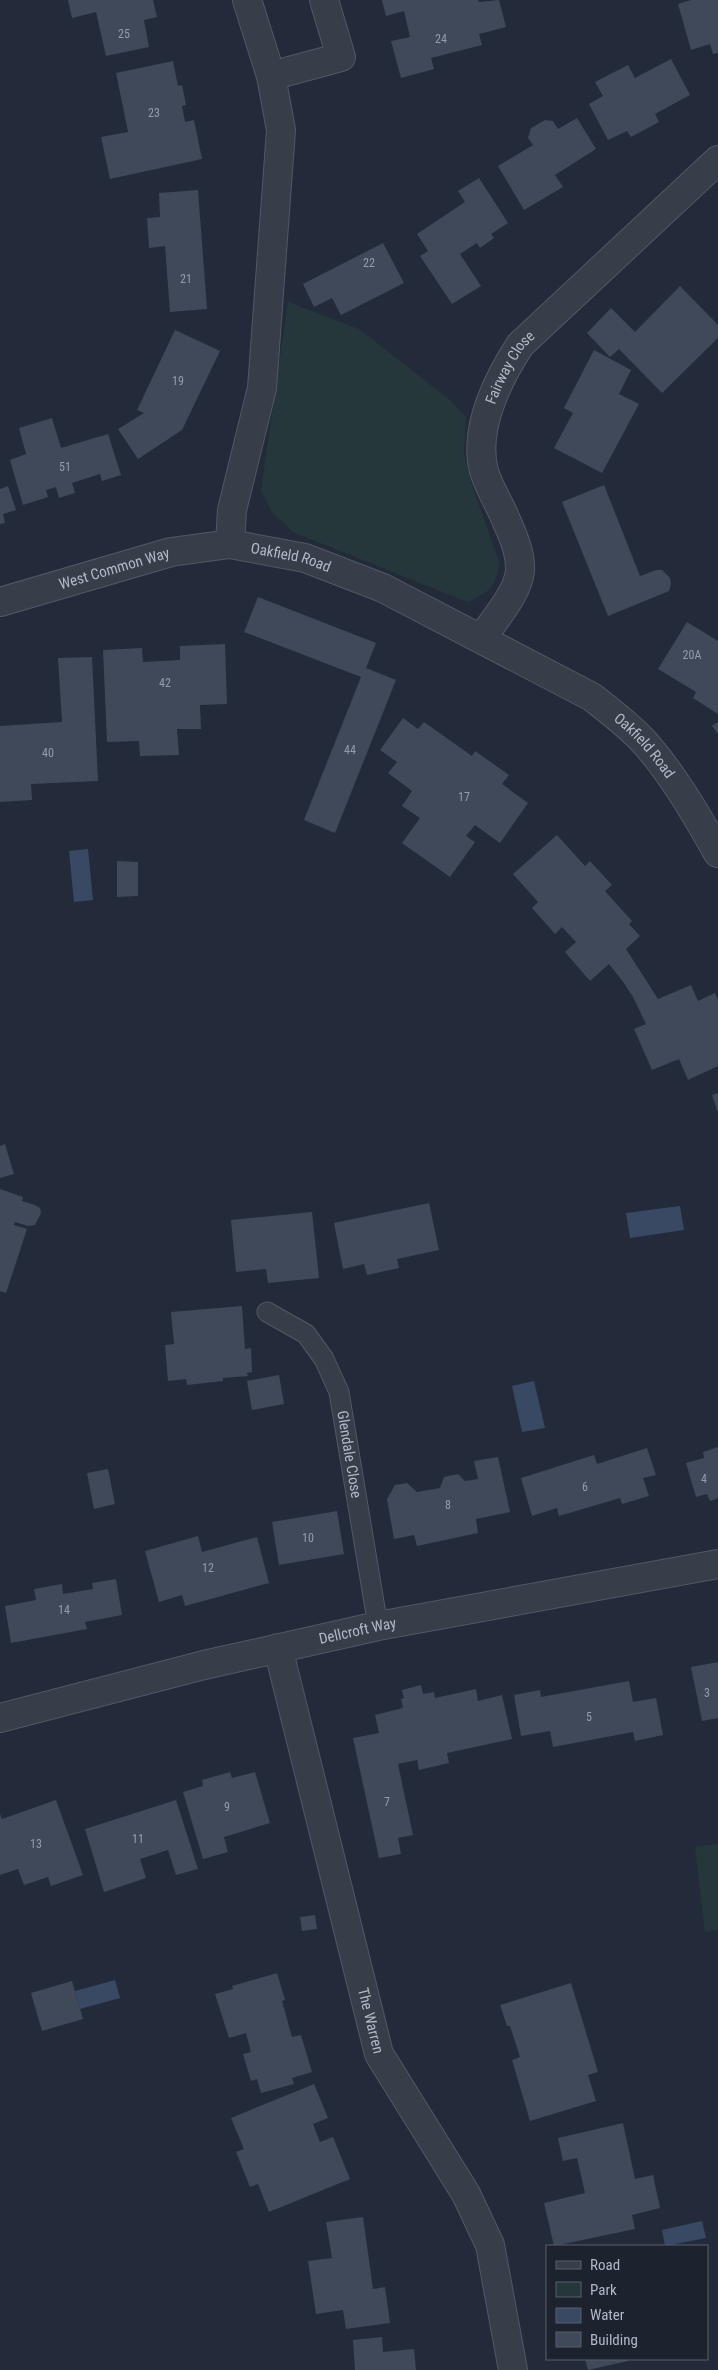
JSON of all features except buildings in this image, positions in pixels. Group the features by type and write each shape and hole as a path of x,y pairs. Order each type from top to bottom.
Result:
{"street":[{"name":"Oakfield Road","path":"247,0 271,76 281,130 262,388 232,510 230,544 305,558 383,588 592,697 622,720 646,744 660,762 718,853"},
{"path":"271,76 341,57 324,0"},
{"name":"Fairway Close","path":"482,638 508,601 520,573 518,547 484,470 482,435 492,398 504,370 520,345 718,160"},
{"name":"West Common Way","path":"0,602 171,552 230,544"},
{"name":"Dellcroft Way","path":"0,1718 44,1705 278,1648 378,1626 718,1564"},
{"name":"The Warren","path":"278,1648 379,2054 466,2194 490,2245 512,2370"}],"lane":[{"name":"Glendale Close","path":"267,1312 306,1334 324,1359 339,1392 378,1626"}],"green space":[{"path":"288,302 359,329 450,400 466,417 464,453 470,479 499,562 494,583 487,592 468,602 293,532 271,511 261,490"},
{"path":"718,1844 718,1930 705,1932 695,1847"}],"water":[{"path":"88,849 93,900 74,902 69,851"},
{"path":"680,1206 684,1230 630,1238 626,1213"},
{"path":"534,1381 545,1428 522,1432 512,1386"},
{"path":"115,1980 120,1998 80,2009 75,1991"},
{"path":"702,2221 706,2238 665,2245 662,2230"}]}
